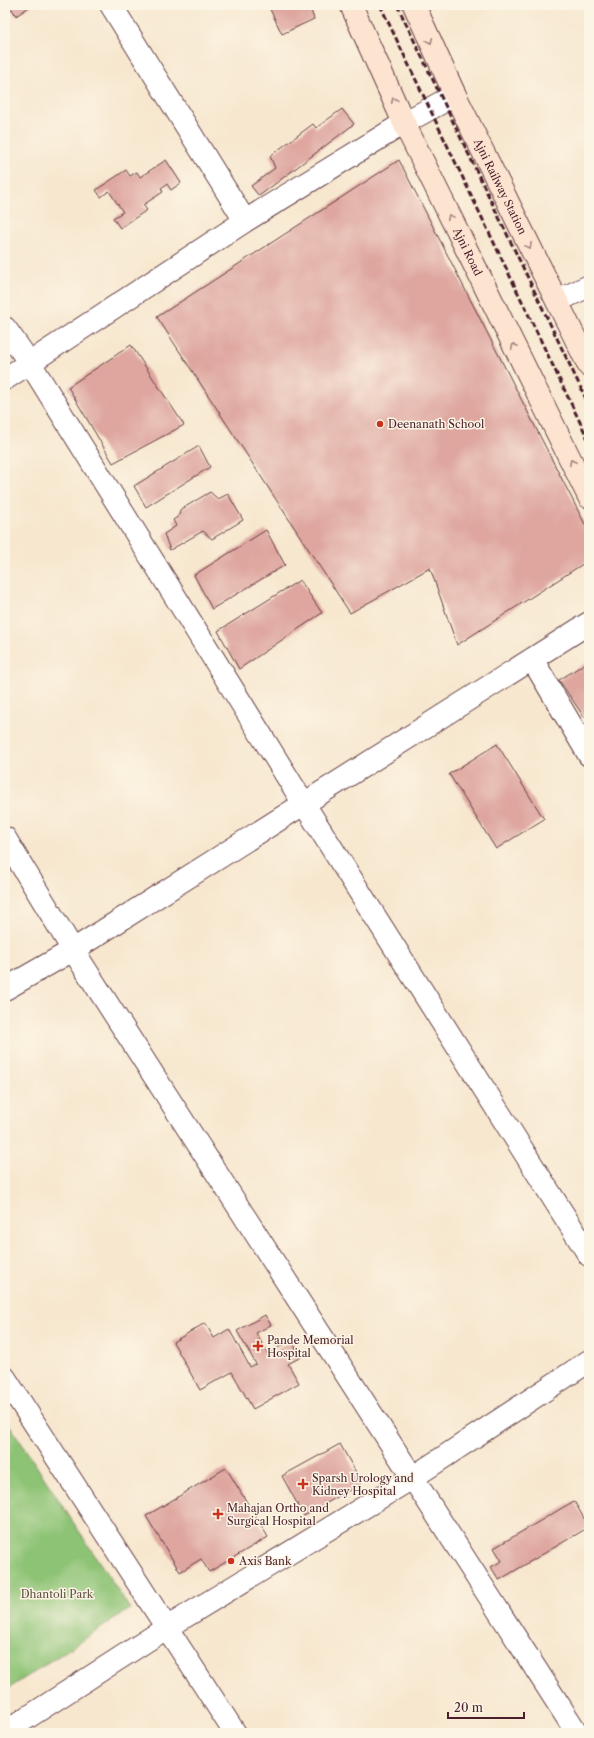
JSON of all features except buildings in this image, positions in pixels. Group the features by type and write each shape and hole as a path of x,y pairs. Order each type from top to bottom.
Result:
{"main road":[{"name":"Ajni Road","path":"351,5 404,123 589,498"},
{"name":"Ajni Railway Station","path":"414,5 455,95 589,366"}],"street":[{"path":"111,5 245,221"},
{"path":"5,379 245,221 404,123 455,95"},
{"path":"557,301 589,286"},
{"path":"5,328 30,363 304,804 589,1255"},
{"path":"5,989 73,950 589,623"},
{"path":"532,659 589,755"},
{"path":"5,838 73,950 577,1733"},
{"path":"5,1732 168,1627 412,1478 589,1361"},
{"path":"5,1378 168,1627 235,1733"}],"green space":[{"name":"Dhantoli Park","path":"5,1418 130,1609 5,1691"}],"railway":[{"path":"380,5 589,441"},
{"path":"397,5 589,405"}],"place":[{"name":"Deenanath School","path":"380,424"},
{"name":"Pande Memorial Hospital","path":"258,1346"},
{"name":"Sparsh Urology and Kidney Hospital","path":"303,1484"},
{"name":"Mahajan Ortho and Surgical Hospital","path":"218,1514"},
{"name":"Axis Bank","path":"231,1561"}]}
